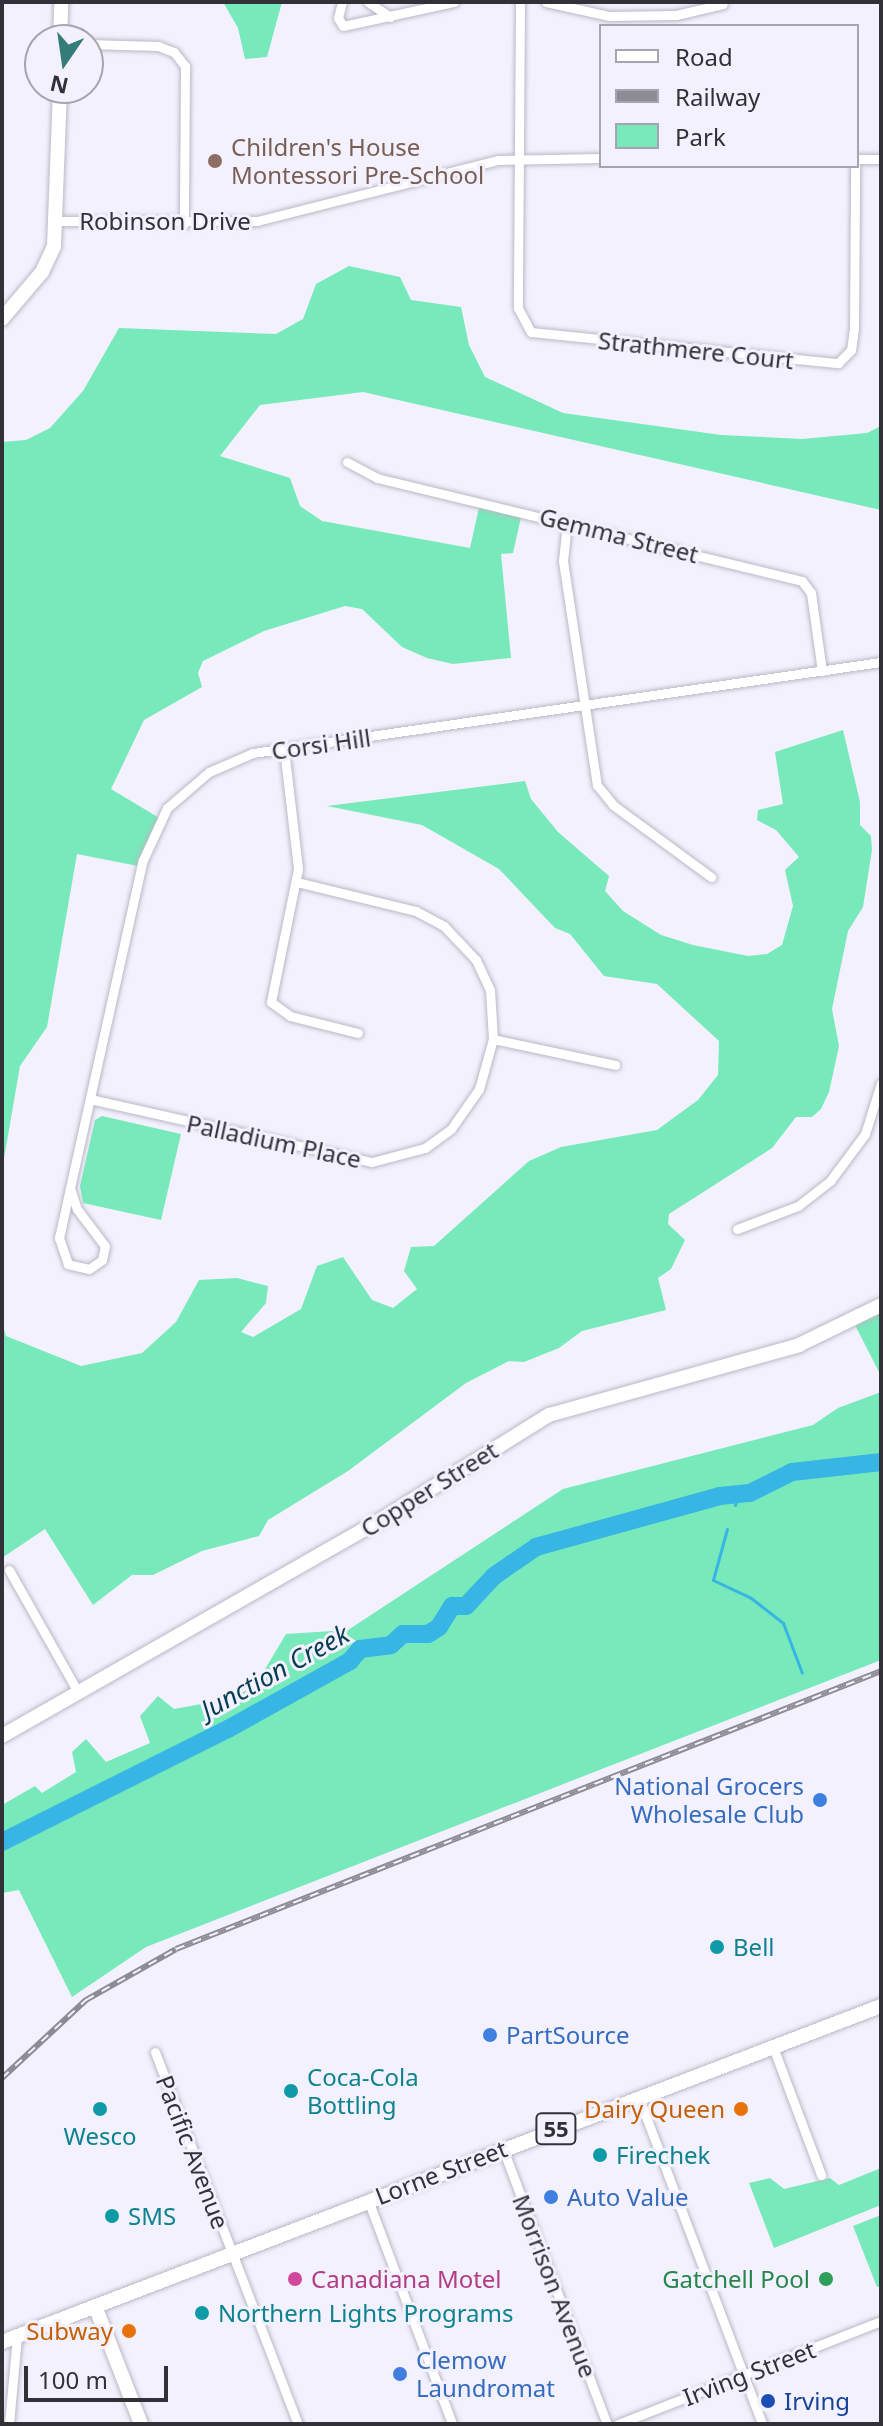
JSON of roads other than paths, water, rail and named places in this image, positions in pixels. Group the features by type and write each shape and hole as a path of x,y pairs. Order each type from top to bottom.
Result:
{"street":[{"path":"60,24 61,2"},
{"path":"342,2 338,18 343,26 454,2"},
{"path":"368,2 390,17"},
{"path":"520,2 521,158"},
{"path":"546,2 609,16 676,15 723,4"},
{"path":"104,44 158,46 174,52 185,66 184,224"},
{"path":"2,319 47,264 58,221 60,104"},
{"name":"Robinson Drive","path":"58,221 184,224 257,221 521,158 599,158"},
{"name":"Strathmere Court","path":"521,158 518,308 531,332 822,362 844,359 853,342 855,168"},
{"path":"859,159 881,159"},
{"name":"Gemma Street","path":"347,462 377,478 802,581 811,593 822,671"},
{"path":"567,523 563,561 599,791 711,877"},
{"name":"Corsi Hill","path":"70,1188 77,1209 105,1246 102,1260 89,1269 74,1268 59,1249 70,1188 90,1099 155,827 178,796 209,772 242,756 284,749 881,662"},
{"path":"284,749 297,841 297,882 271,1002 281,1013 358,1033"},
{"name":"Palladium Place","path":"90,1099 372,1162 425,1148 451,1129 479,1089 493,1039 487,982 468,949 450,931 416,911 297,882"},
{"path":"493,1039 615,1065"},
{"path":"737,1229 798,1206 830,1181 865,1134 881,1083"},
{"name":"Copper Street","path":"2,1736 376,1523 549,1415 799,1345 881,1305"},
{"path":"9,1570 78,1692"},
{"name":"Lorne Street","path":"2,2342 230,2252 881,2006"},
{"path":"773,2047 821,2175"},
{"name":"Pacific Avenue","path":"155,2052 298,2424"},
{"path":"639,2098 762,2424"},
{"name":"Morrison Avenue","path":"503,2149 607,2424"},
{"path":"368,2200 452,2424"},
{"path":"95,2306 141,2424"},
{"name":"Irving Street","path":"618,2424 881,2321"},
{"path":"9,2424 17,2336"}],"waterway":[{"name":"Junction Creek","path":"2,1842 228,1729 350,1661 360,1649 391,1645 403,1634 428,1634 439,1627 452,1606 466,1606 494,1576 536,1547 720,1496 750,1493 792,1472 881,1462"},
{"path":"735,1505 738,1496"},
{"path":"727,1529 713,1580 751,1598 783,1623 802,1673"}],"railway":[{"path":"2,2078 86,2000 176,1949 881,1671"}],"place":[{"name":"Children's House Montessori Pre-School","path":"215,161"},
{"name":"National Grocers Wholesale Club","path":"820,1800"},
{"name":"Bell","path":"717,1947"},
{"name":"PartSource","path":"490,2035"},
{"name":"Coca-Cola Bottling","path":"291,2091"},
{"name":"Wesco","path":"100,2109"},
{"name":"Dairy Queen","path":"741,2109"},
{"name":"Firechek","path":"600,2155"},
{"name":"Auto Value","path":"551,2197"},
{"name":"SMS","path":"112,2216"},
{"name":"Canadiana Motel","path":"295,2279"},
{"name":"Gatchell Pool","path":"826,2279"},
{"name":"Northern Lights Programs","path":"202,2313"},
{"name":"Subway","path":"129,2331"},
{"name":"Clemow Laundromat","path":"400,2374"},
{"name":"Irving","path":"768,2401"}]}
